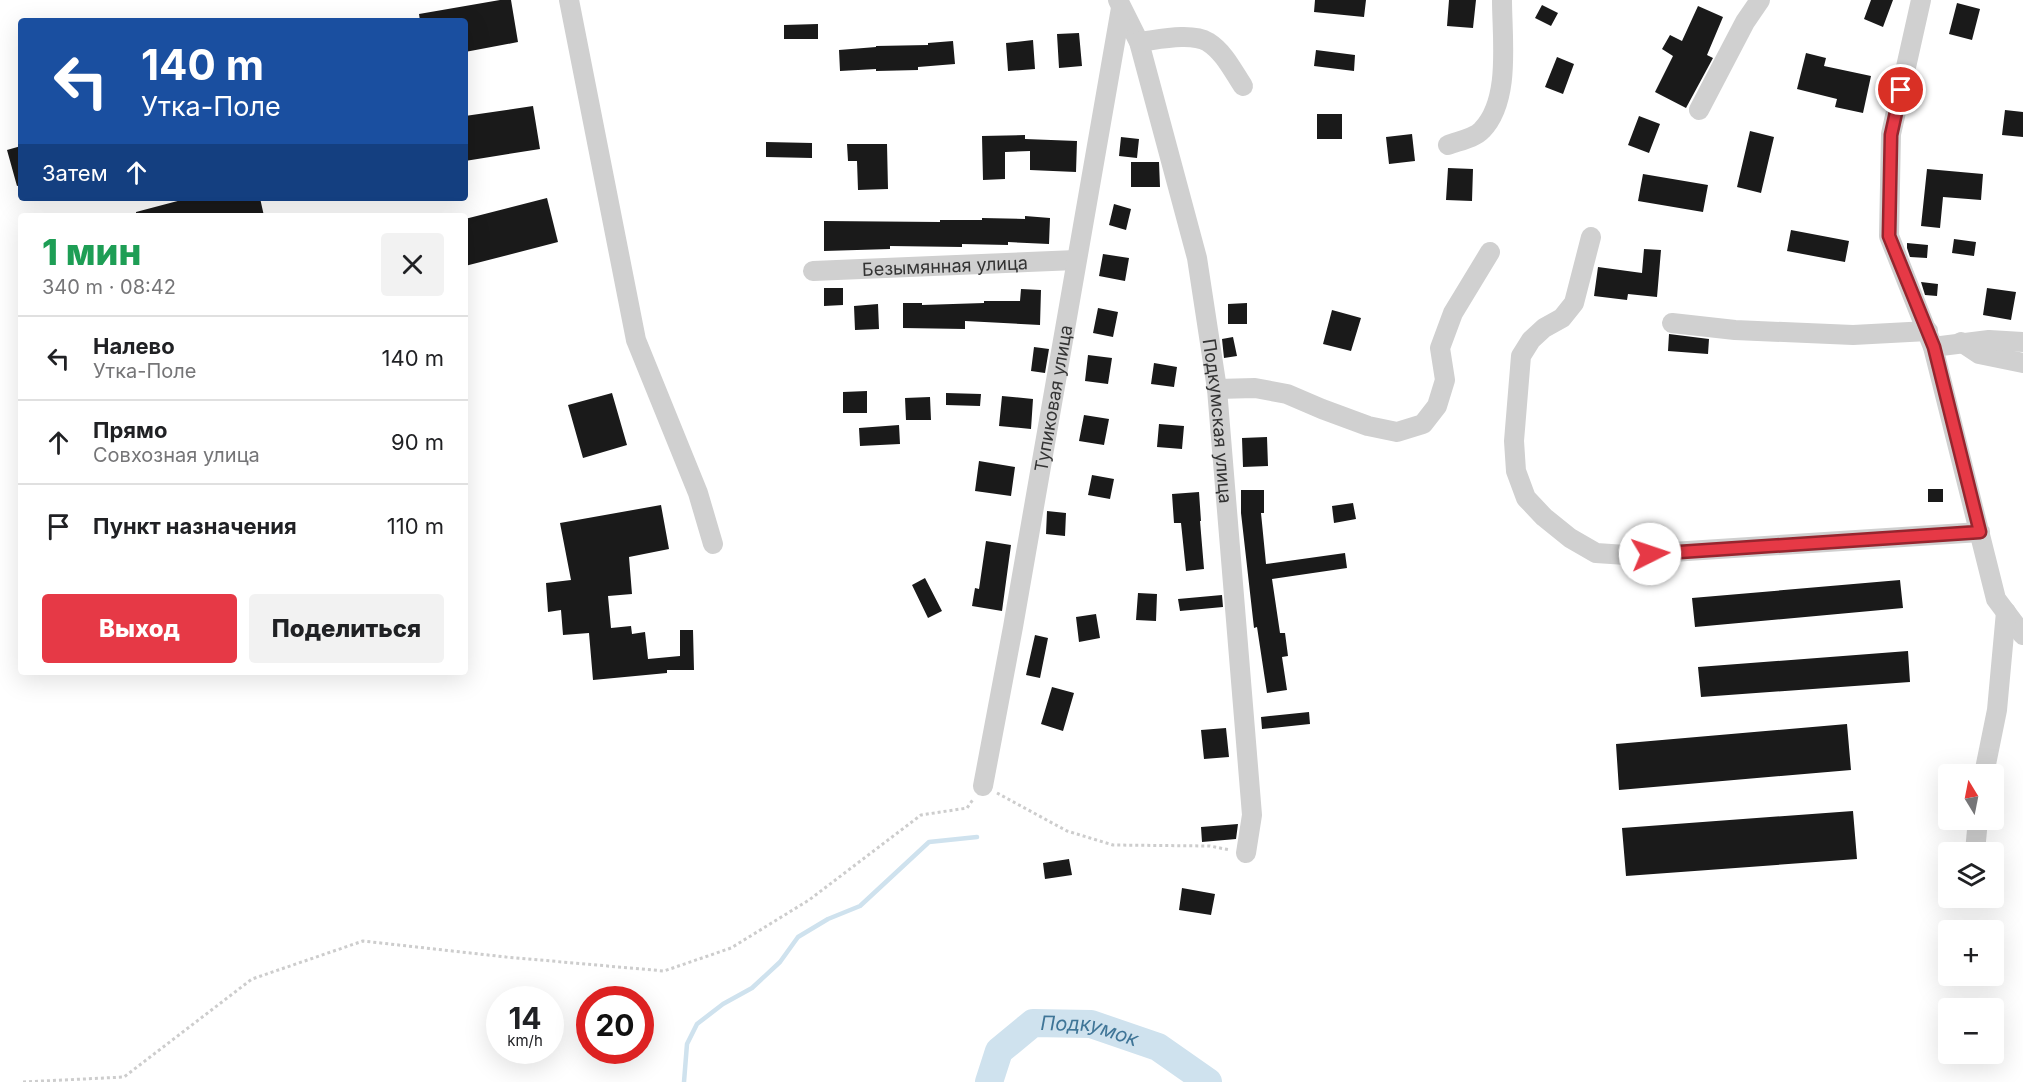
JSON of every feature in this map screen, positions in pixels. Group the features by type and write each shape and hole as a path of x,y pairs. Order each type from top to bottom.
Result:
{"street":[{"path":"569,0 636,340 698,493 713,544"},
{"path":"1448,145 1481,132 1494,114 1503,82 1502,0"},
{"path":"1699,110 1745,22 1760,0"},
{"path":"1921,0 1891,135 1889,236 1931,339 1996,599 2023,635"},
{"name":"Подкумская улица","path":"1120,4 1138,42 1197,258 1217,389 1252,815 1246,853"},
{"name":"Тупиковая улица","path":"983,786 1013,627 1120,4"},
{"path":"1138,42 1186,37 1207,42 1225,58 1243,86"},
{"path":"1591,237 1574,303 1562,318 1544,328 1531,340 1521,356 1514,441 1516,471 1526,498 1544,517 1570,538 1596,553 1626,555 1980,532"},
{"path":"1217,389 1255,388 1287,394 1322,410 1368,426 1397,432 1423,424 1437,406 1445,380 1440,348 1453,314 1490,252"},
{"name":"Безымянная улица","path":"813,271 1076,260"},
{"path":"1672,323 1735,330 1961,342 1989,340 2023,342"},
{"path":"1961,342 1979,354 2023,363"},
{"path":"1986,764 1998,710 2006,612"}],"path":[{"path":"23,1082 124,1077 252,979 363,941 664,971 731,948 809,900 921,815 967,808 983,786 1067,831 1113,845 1210,846 1246,853"}],"building":[{"path":"511,0 518,42 468,51 468,18 420,18 419,14"},
{"path":"1315,0 1366,0 1364,17 1314,12"},
{"path":"1449,0 1476,0 1473,28 1447,26"},
{"path":"1871,0 1893,0 1883,27 1864,19"},
{"path":"1957,3 1980,9 1972,40 1949,34"},
{"path":"1542,5 1558,13 1551,26 1535,18"},
{"path":"1698,6 1723,17 1707,55 1713,58 1686,108 1655,92 1673,56 1662,49 1670,35 1682,41"},
{"path":"818,24 818,39 784,39 784,25"},
{"path":"1079,33 1082,66 1059,68 1057,34"},
{"path":"1033,40 1035,69 1008,71 1006,43"},
{"path":"953,41 955,64 918,67 918,70 840,71 839,50 876,46 928,45 928,43"},
{"path":"1316,50 1355,55 1354,71 1314,66"},
{"path":"1806,53 1826,58 1824,66 1871,76 1863,113 1835,107 1837,99 1797,89"},
{"path":"1557,57 1574,64 1563,94 1545,87"},
{"path":"533,106 540,149 468,161 468,116"},
{"path":"2005,110 2023,112 2023,137 2002,135"},
{"path":"1317,114 1342,114 1342,139 1317,139"},
{"path":"1639,116 1660,124 1649,153 1628,145"},
{"path":"1750,131 1774,137 1761,193 1737,187"},
{"path":"1412,134 1415,161 1389,164 1386,137"},
{"path":"1025,135 1025,139 1077,141 1076,172 1030,170 1030,151 1005,152 1005,179 983,180 982,136"},
{"path":"1121,137 1139,139 1137,158 1119,156"},
{"path":"766,142 812,143 812,158 766,157"},
{"path":"847,144 887,144 888,189 858,190 857,161 848,161"},
{"path":"18,147 18,186 17,186 7,150"},
{"path":"1131,162 1159,162 1160,187 1131,187"},
{"path":"1448,168 1473,169 1472,201 1446,200"},
{"path":"1927,169 1983,174 1981,200 1943,197 1940,228 1921,226"},
{"path":"1643,174 1708,185 1703,212 1638,201"},
{"path":"547,198 558,242 468,265 468,218"},
{"path":"178,201 261,201 263,213 136,213"},
{"path":"1114,204 1131,209 1126,230 1109,225"},
{"path":"1025,216 1050,218 1049,244 1008,242 1008,245 890,246 890,249 824,251 824,221 940,222 940,220 982,220 982,218 1025,219"},
{"path":"1791,230 1849,241 1845,262 1787,251"},
{"path":"1954,239 1976,242 1974,256 1952,253"},
{"path":"1907,243 1928,245 1927,258 1910,257"},
{"path":"1644,249 1661,250 1657,297 1628,294 1627,300 1594,296 1598,267 1642,273"},
{"path":"1103,254 1129,258 1125,281 1099,276"},
{"path":"1921,282 1938,284 1937,296 1925,295"},
{"path":"824,288 843,288 843,305 824,306"},
{"path":"1987,288 2016,292 2011,320 1983,315"},
{"path":"1021,289 1041,290 1040,325 965,321 965,329 903,328 903,303 922,303 922,305 1020,301"},
{"path":"1247,303 1247,324 1228,324 1228,304"},
{"path":"878,304 879,329 855,330 854,306"},
{"path":"1098,308 1118,312 1113,337 1093,333"},
{"path":"1332,310 1361,318 1351,351 1323,344"},
{"path":"1669,334 1709,339 1708,354 1668,351"},
{"path":"1233,337 1237,356 1224,358 1222,339"},
{"path":"1034,347 1049,349 1045,373 1031,371"},
{"path":"1088,355 1112,358 1108,384 1085,381"},
{"path":"1154,363 1177,367 1174,387 1151,384"},
{"path":"867,391 867,413 843,413 843,392"},
{"path":"612,393 627,445 583,458 568,405"},
{"path":"946,393 981,394 980,406 946,405"},
{"path":"1002,396 1033,399 1031,429 999,426"},
{"path":"930,397 931,420 906,420 905,398"},
{"path":"1084,415 1109,419 1104,445 1079,441"},
{"path":"1159,424 1184,426 1182,449 1157,447"},
{"path":"899,425 900,444 860,446 859,428"},
{"path":"1267,437 1268,466 1243,467 1242,438"},
{"path":"979,461 1015,467 1011,496 975,491"},
{"path":"1092,475 1114,479 1110,499 1088,495"},
{"path":"1928,489 1943,489 1943,502 1928,502"},
{"path":"1241,490 1264,490 1264,513 1261,513 1266,564 1345,553 1347,568 1272,579 1280,633 1285,633 1288,656 1282,657 1287,690 1267,693 1257,627 1254,628 1241,513"},
{"path":"1199,492 1204,569 1186,571 1181,523 1174,523 1172,494"},
{"path":"1353,503 1356,519 1334,523 1332,506"},
{"path":"661,505 669,549 629,557 632,594 608,596 611,628 631,626 632,634 645,632 648,659 680,656 680,630 693,630 694,670 667,670 667,673 593,680 589,633 563,635 561,610 548,612 546,583 571,580 560,523"},
{"path":"1047,511 1066,513 1065,536 1046,534"},
{"path":"986,541 1011,545 1002,611 972,606 975,588 979,589"},
{"path":"925,578 942,611 928,618 912,585"},
{"path":"1900,580 1903,608 1695,627 1692,598"},
{"path":"1138,593 1157,594 1156,621 1136,620"},
{"path":"1222,595 1223,607 1180,611 1178,599"},
{"path":"1096,614 1100,638 1079,642 1076,617"},
{"path":"1035,635 1048,638 1040,678 1026,675"},
{"path":"1908,651 1910,682 1701,697 1698,667"},
{"path":"1052,687 1074,693 1063,731 1041,724"},
{"path":"1309,712 1310,724 1262,729 1261,717"},
{"path":"1847,724 1851,770 1619,790 1616,744"},
{"path":"1226,728 1229,757 1204,759 1201,730"},
{"path":"1853,811 1857,859 1626,876 1622,828"},
{"path":"1238,824 1236,839 1202,842 1201,827"},
{"path":"1069,859 1072,875 1045,879 1043,863"},
{"path":"1182,888 1215,894 1211,915 1179,910"}],"waterway":[{"path":"684,1082 687,1044 697,1024 723,1004 752,988 780,962 798,937 828,919 860,906 929,842 977,837"},
{"name":"Подкумок","path":"989,1082 999,1051 1033,1023 1091,1024 1158,1047 1208,1082"}],"route":[{"path":"1650,554 1980,532 1934,347 1889,236 1891,135 1901,90"}]}
